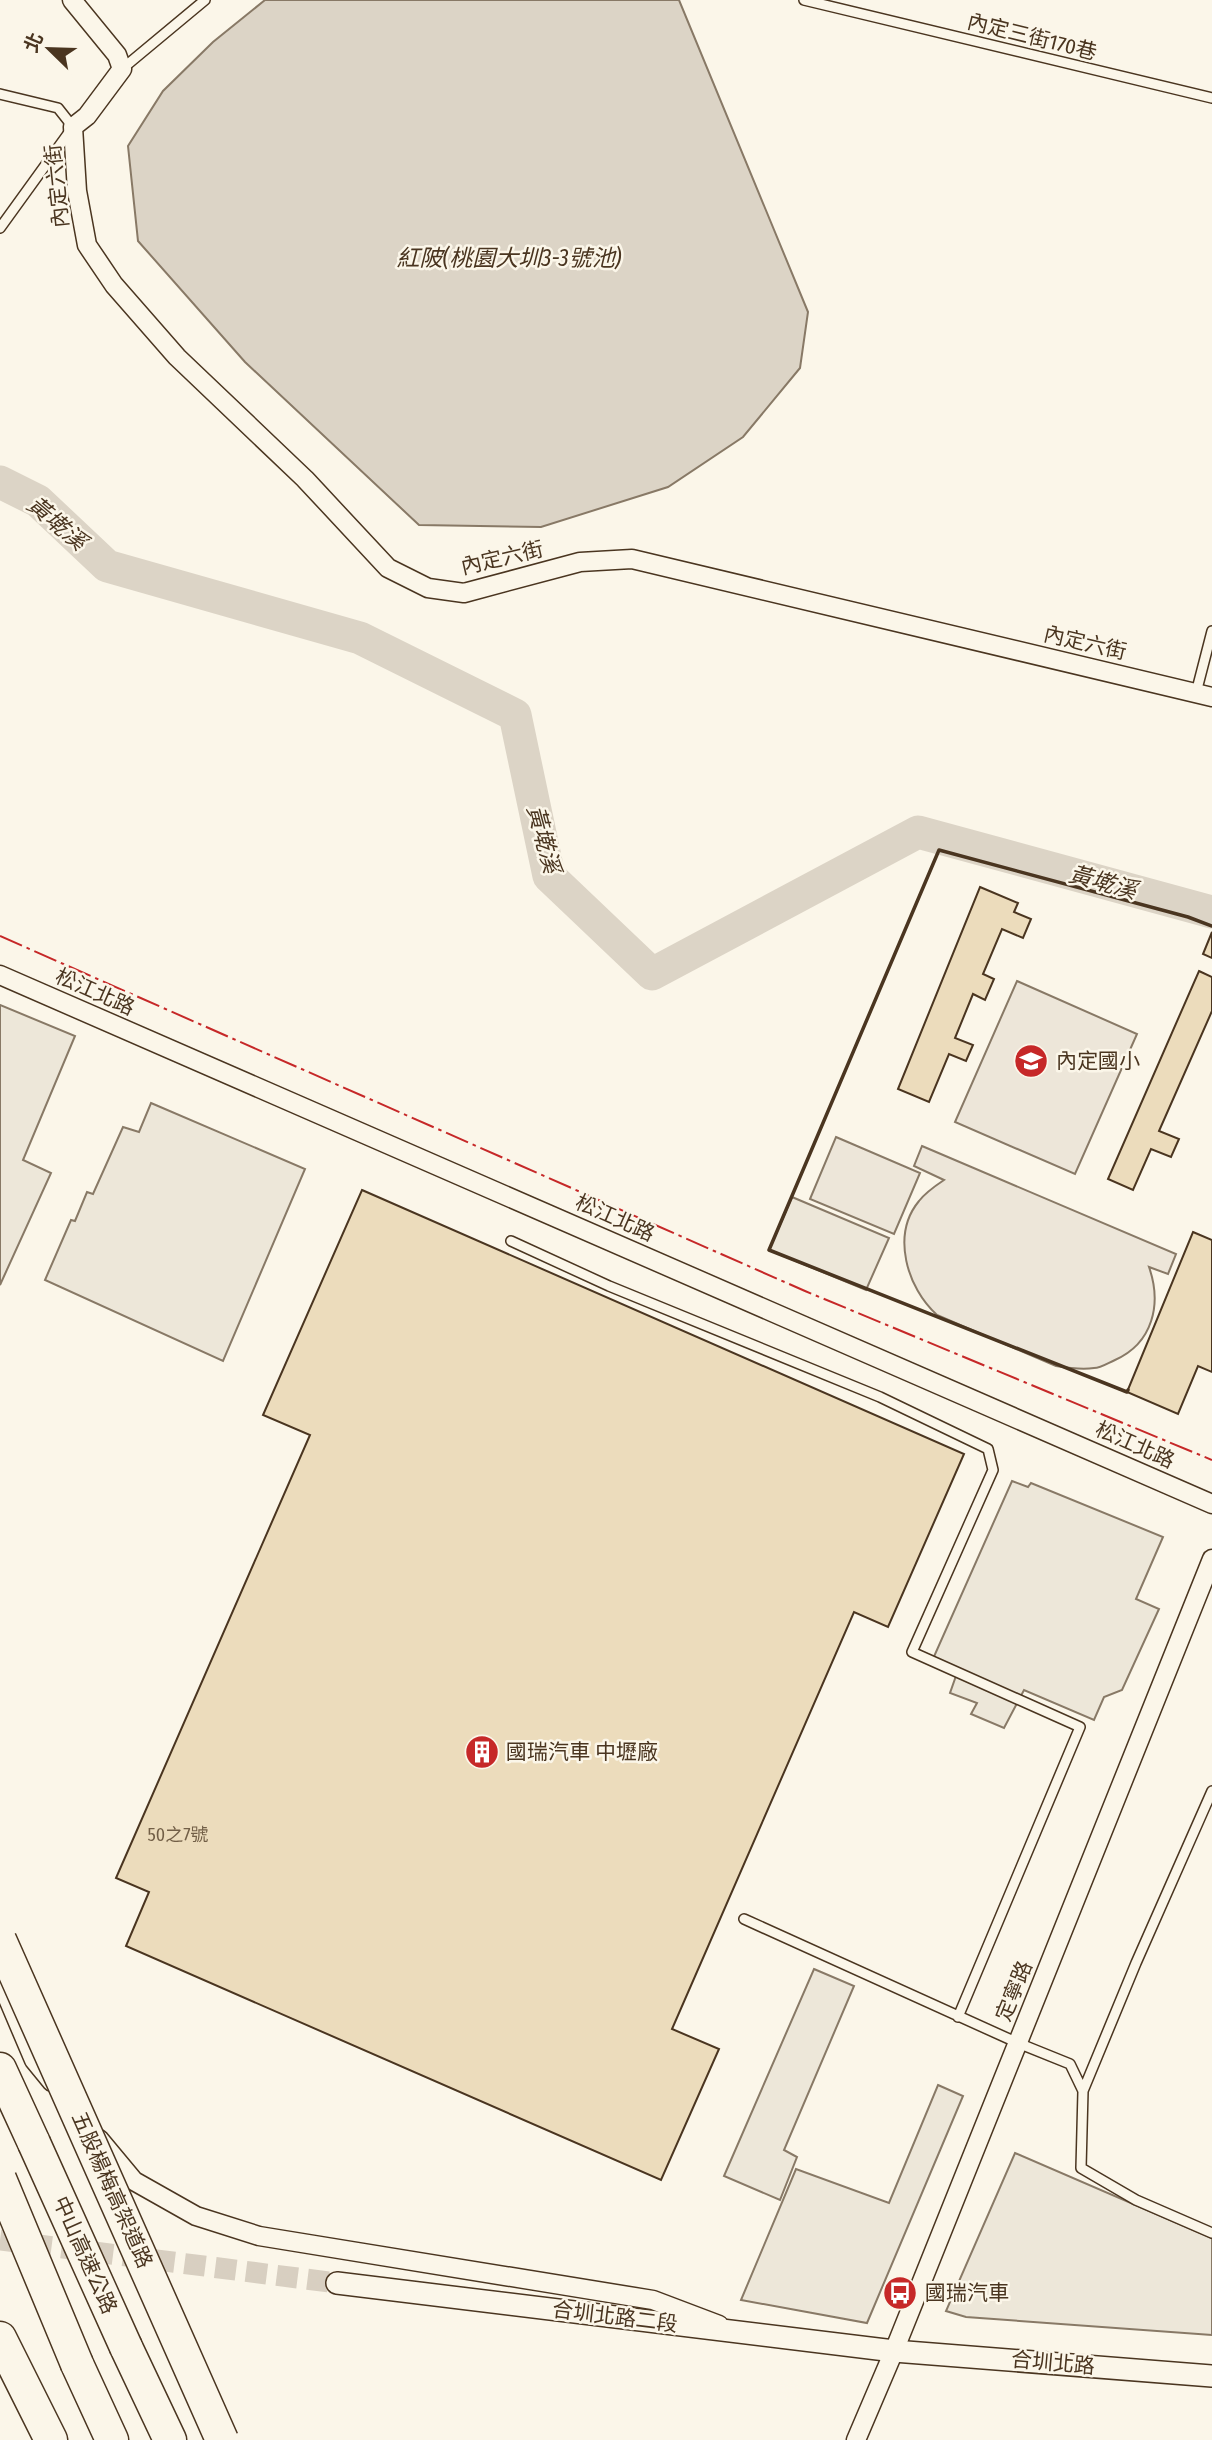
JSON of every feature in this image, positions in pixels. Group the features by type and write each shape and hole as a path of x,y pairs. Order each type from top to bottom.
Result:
{"highway":[{"name":"五股楊梅高架道路","path":"0,1940 222,2440"},
{"name":"中山高速公路","path":"0,2069 170,2440"},
{"path":"0,2179 77,2364 112,2440"},
{"path":"0,2338 51,2440"}],"street":[{"path":"72,0 117,55 122,69"},
{"name":"內定六街","path":"122,69 88,116 73,127 76,191 87,245 114,285 177,357 304,479 388,568 428,588 464,593 580,562 632,559 1204,695"},
{"name":"松江北路","path":"0,975 1212,1504"},
{"name":"定寧路","path":"856,2440 1212,1559"},
{"path":"0,1980 34,2060 134,2181 196,2217 259,2236 653,2300 736,2332"},
{"path":"510,2277 552,2297 559,2310"},
{"name":"合圳北路二段","path":"337,2283 894,2351"},
{"name":"合圳北路","path":"894,2351 1212,2376"}],"lane":[{"path":"122,69 205,0"},
{"name":"內定三街170巷","path":"804,0 1212,98"},
{"path":"0,94 58,108 73,127 0,228"},
{"path":"1204,695 1212,631"},
{"path":"511,1241 609,1286 880,1397 988,1449 993,1470 912,1653 1080,1727 958,2017"},
{"path":"1212,1791 1083,2091 1081,2168 1136,2200 1212,2233"},
{"path":"744,1919 958,2017 1070,2064 1083,2091"}],"shaded area":[{"path":"1017,981 1137,1034 1075,1174 955,1122"},
{"path":"0,1005 75,1036 23,1160 51,1173 0,1285"},
{"path":"151,1103 305,1169 223,1361 45,1280 71,1220 75,1221 87,1192 93,1194 123,1127 139,1132"},
{"path":"836,1137 920,1173 894,1234 810,1199"},
{"path":"922,1146 1176,1254 1168,1274 1149,1267 1155,1295 1154,1308 1146,1333 1138,1344 1128,1353 1099,1367 1085,1369 1056,1366 937,1315 918,1291 906,1261 904,1245 906,1229 919,1201 944,1180 914,1166"},
{"path":"792,1197 889,1238 866,1290 769,1250"},
{"path":"1012,1481 1028,1487 1031,1483 1163,1537 1136,1599 1159,1609 1122,1690 1104,1697 1094,1720 1024,1690 1004,1728 971,1714 977,1703 950,1693 957,1673 932,1661"},
{"path":"814,1969 854,1986 784,2150 797,2157 780,2200 724,2176"},
{"path":"938,2085 963,2096 867,2323 741,2300 796,2169 889,2203"},
{"path":"1015,2153 1212,2238 1212,2335 966,2317 946,2311"}],"water":[{"name":"紅陂(桃園大圳3-3號池)","path":"265,0 679,0 808,312 800,368 743,437 668,487 541,527 419,525 245,362 138,241 128,146 163,91 213,42"}],"building":[{"path":"980,887 1018,903 1014,912 1031,919 1023,938 1002,929 983,974 994,979 985,1000 973,994 955,1038 973,1045 966,1061 949,1054 929,1102 898,1089"},
{"path":"1212,932 1212,958 1203,954"},
{"path":"1199,971 1212,977 1212,1011 1159,1131 1179,1139 1171,1157 1151,1149 1133,1190 1108,1179"},
{"name":"國瑞汽車 中壢廠","path":"362,1190 964,1454 888,1627 854,1612 672,2029 719,2049 661,2180 126,1946 149,1892 116,1878 310,1435 263,1415"},
{"path":"1193,1232 1212,1240 1212,1372 1198,1366 1178,1414 1127,1392"}],"waterway":[{"name":"黃墘溪","path":"0,482 38,501 107,566 360,638 515,715 549,876 652,974 918,832 1212,912"}],"tunnel":[{"path":"0,2240 337,2283"}],"wall":[{"path":"1128,1390 1127,1392 769,1250 939,850 1188,917 1212,926"}],"power":[{"path":"0,936 805,1291 1212,1460"}],"place":[{"name":"內定國小","path":"1031,1061"},
{"name":"國瑞汽車 中壢廠","path":"482,1752"},
{"name":"國瑞汽車","path":"900,2293"}]}
